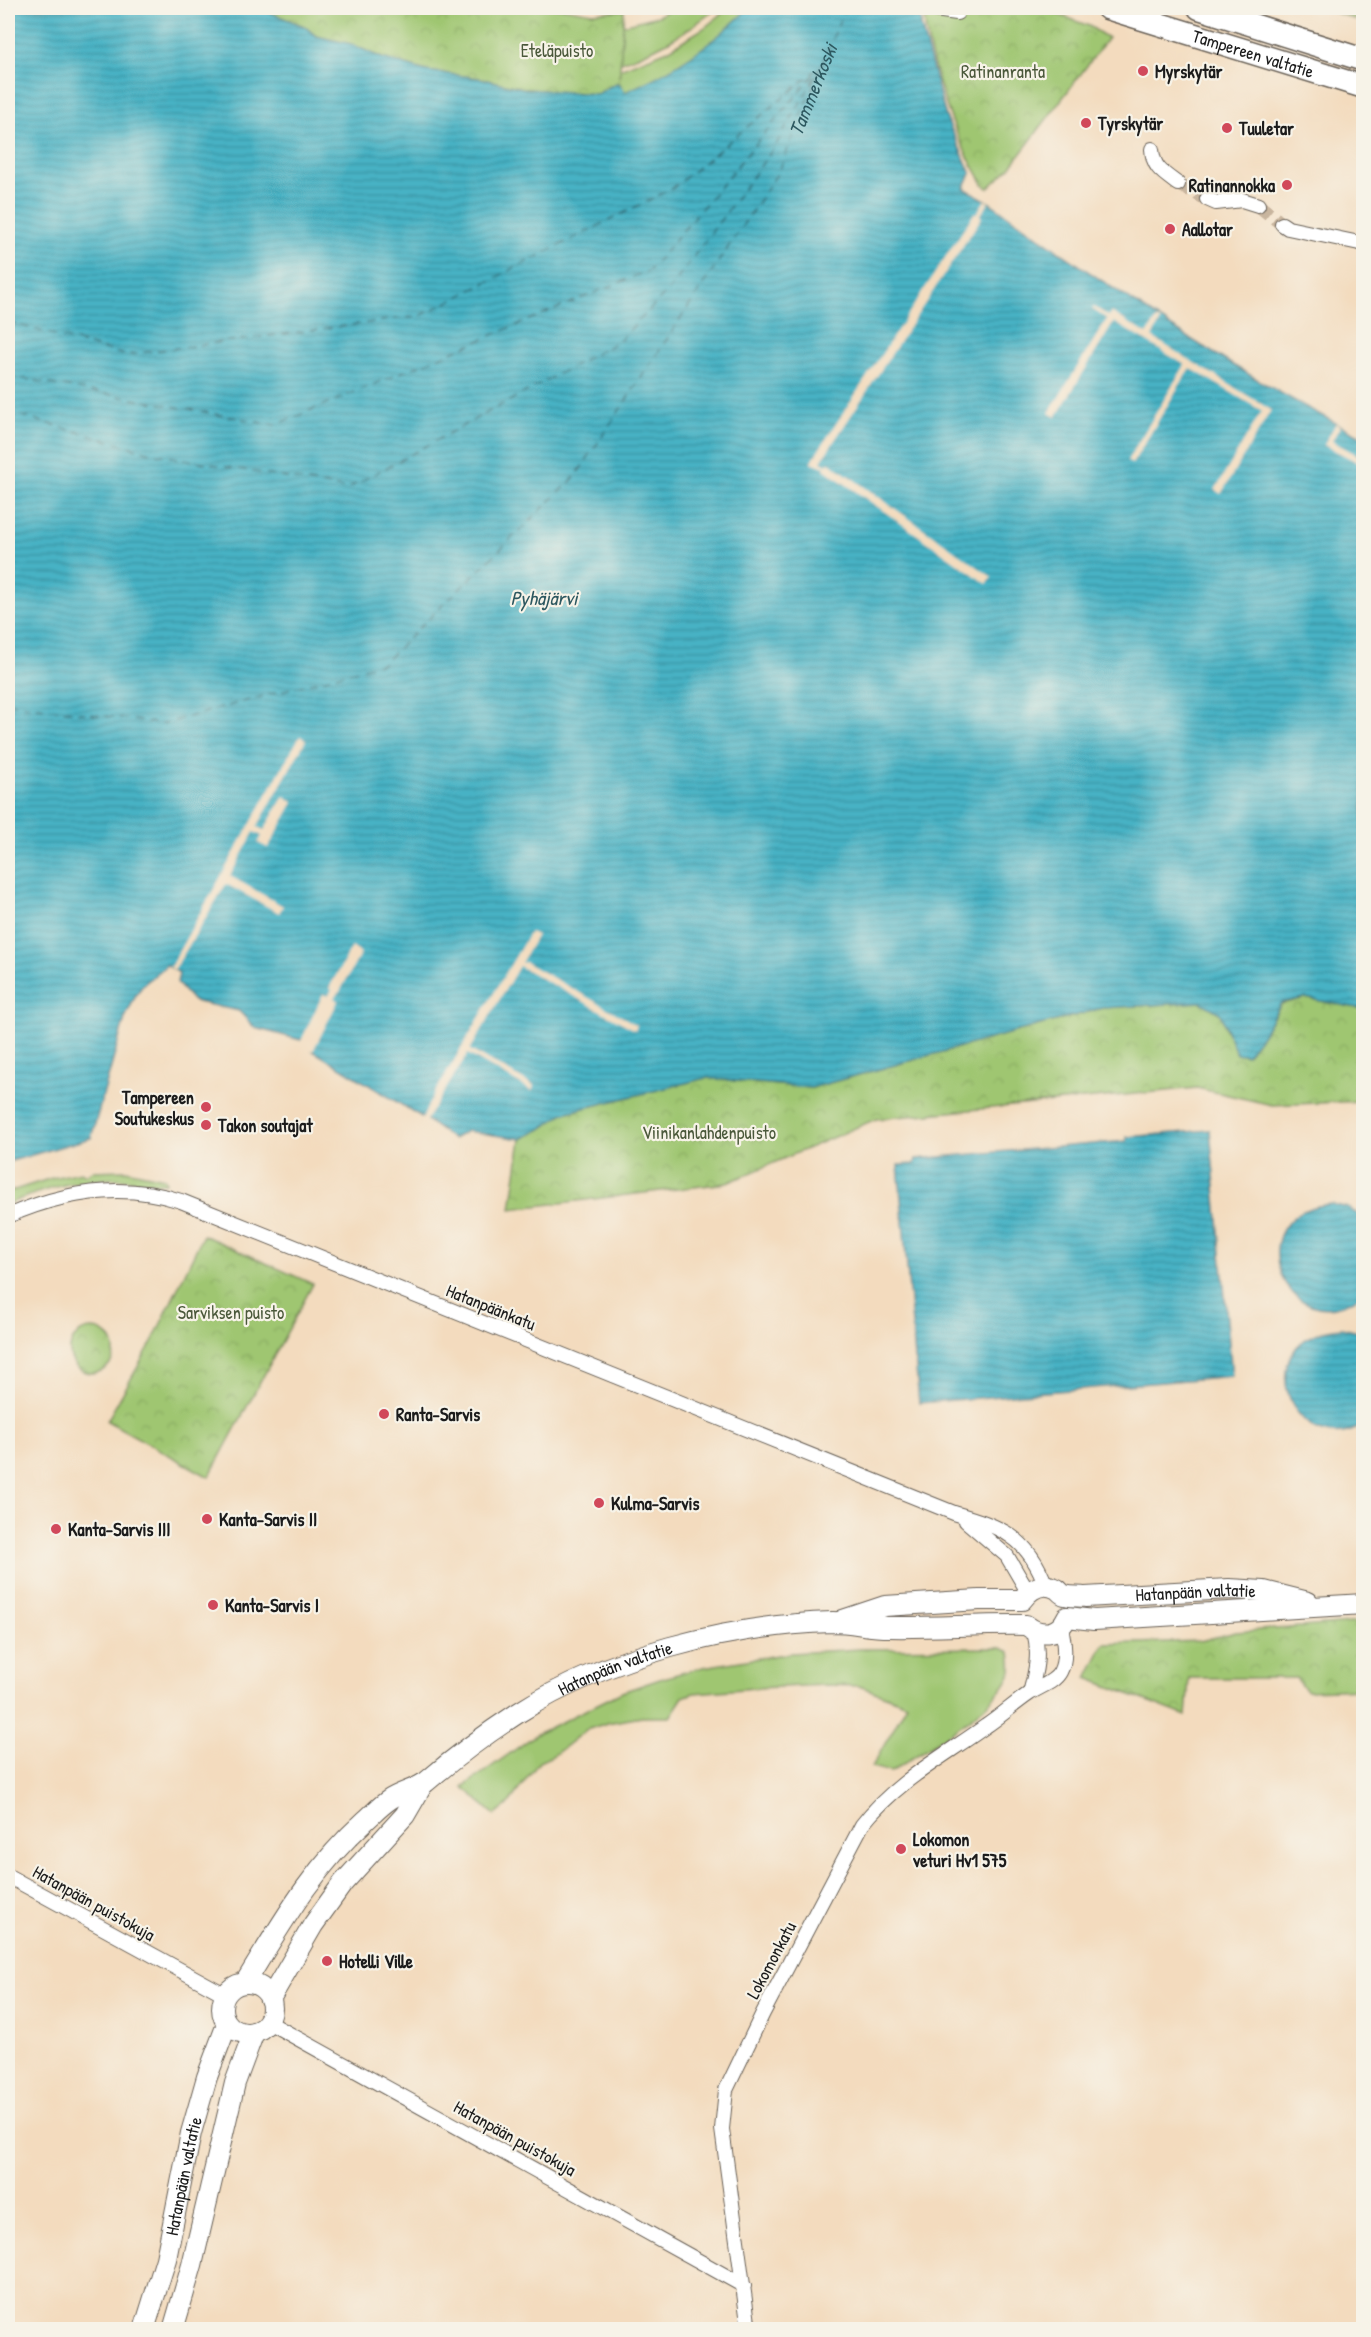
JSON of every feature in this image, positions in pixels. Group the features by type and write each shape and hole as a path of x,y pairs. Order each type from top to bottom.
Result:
{"main road":[{"name":"Tampereen valtatie","path":"1107,8 1364,87"},
{"name":"Tampereen valtatie","path":"1199,8 1364,60"},
{"name":"Hatanpään valtatie","path":"835,1622 885,1606 979,1600 1040,1593 1131,1595 1229,1589 1264,1591 1325,1607"},
{"name":"Hatanpään valtatie","path":"245,1983 292,1904 341,1845 390,1799 423,1784 462,1752 520,1712 570,1686 624,1663 675,1646 718,1636 835,1622 887,1627 1030,1628 1043,1634 1053,1632 1064,1622 1364,1604"},
{"name":"Hatanpään valtatie","path":"270,1999 313,1925 343,1883 405,1815 423,1784"},
{"path":"245,1983 260,1988 270,1999 272,2007 261,2027 240,2032 228,2024 222,2010 226,1995 231,1989 245,1983"},
{"name":"Hatanpään valtatie","path":"144,2330 166,2259 191,2133 207,2078 228,2024"},
{"name":"Hatanpään valtatie","path":"173,2330 192,2265 235,2083 261,2027"}],"street":[{"path":"920,8 957,13"},
{"path":"1152,149 1152,162 1158,170 1178,184"},
{"path":"1207,199 1216,203 1242,200 1258,205"},
{"path":"1282,224 1288,228 1364,244"},
{"name":"Hatanpäänkatu","path":"8,1216 46,1202 87,1192 140,1191 167,1197 954,1512 1000,1528 1019,1541 1036,1562 1040,1593"},
{"name":"Hatanpäänkatu","path":"954,1512 980,1531 1007,1556 1018,1572 1040,1593"},
{"path":"1030,1693 1038,1663 1038,1653 1030,1628 1022,1618 1020,1609 1040,1593 1067,1603 1064,1622"},
{"name":"Lokomonkatu","path":"749,2330 722,2129 726,2090 856,1835 872,1811 906,1781 1059,1673 1064,1649 1064,1622"},
{"name":"Hatanpään puistokuja","path":"8,1876 226,1995"},
{"name":"Hatanpään puistokuja","path":"261,2027 744,2286"}],"green space":[{"path":"258,8 612,72 668,50 704,28 729,8 749,8 700,51 663,74 624,93 526,89 382,58 351,44 316,36 304,26"},
{"name":"Eteläpuisto","path":"258,8 564,8 593,13 624,10 619,84 616,83 597,94 526,89 478,78 426,71 382,58 351,44 316,36 304,26"},
{"path":"672,8 717,8 692,27 666,42 610,66 614,27 658,16"},
{"name":"Ratinanranta","path":"923,8 1041,8 1089,26 1108,38 1009,169 988,188 983,184 969,160 951,119 928,42"},
{"path":"1322,8 1363,8 1363,22"},
{"name":"Viinikanlahdenpuisto","path":"1305,998 1363,1009 1363,1101 1272,1105 1197,1088 876,1119 727,1183 511,1209 521,1139 564,1113 706,1078 811,1088 1102,1008 1201,1002 1220,1013 1227,1032 1247,1055 1281,1004"},
{"path":"126,1170 164,1178 166,1183 102,1179 47,1190 8,1204 8,1192 52,1178 81,1172 86,1175 92,1171"},
{"name":"Sarviksen puisto","path":"203,1235 313,1284 209,1477 107,1421 153,1340"},
{"path":"92,1329 108,1335 114,1351 108,1367 92,1373 76,1367 70,1351 76,1335"},
{"path":"1363,1622 1363,1689 1307,1691 1296,1678 1189,1678 1186,1716 1087,1678 1104,1644 1200,1641 1236,1632"},
{"path":"1001,1648 1010,1652 1012,1666 1010,1675 990,1702 957,1728 891,1772 872,1767 907,1704 859,1686 826,1685 694,1693 683,1697 670,1717 642,1717 607,1723 586,1730 554,1755 539,1762 506,1807 495,1815 463,1787 537,1734 622,1692 703,1667 791,1653 861,1649"}],"water":[{"name":"Pyhäjärvi","path":"8,8 258,8 304,26 316,36 351,44 382,58 426,71 478,78 526,89 597,94 616,83 620,84 625,92 676,66 720,34 749,8 920,8 921,26 946,117 971,174 964,188 989,202 1172,327 1266,385 1363,437 1363,1009 1305,998 1281,1003 1263,1034 1247,1055 1236,1053 1220,1013 1201,1002 1102,1008 811,1088 706,1078 564,1113 521,1139 467,1131 453,1139 425,1119 313,1051 301,1040 255,1028 239,1011 193,1001 177,983 179,973 167,965 144,984 125,1018 91,1138 8,1162"},
{"path":"1210,1130 1232,1376 919,1403 898,1165 915,1164 916,1159 1127,1141 1127,1137"},
{"path":"1332,1204 1348,1208 1363,1218 1363,1294 1335,1307 1311,1305 1292,1292 1280,1273 1277,1251 1283,1229 1301,1212"},
{"path":"1342,1328 1358,1332 1363,1336 1363,1425 1338,1433 1317,1429 1300,1415 1289,1395 1286,1373 1293,1352 1311,1336"}],"pier":[{"path":"985,200 989,202 980,216 982,217 821,461 826,465 829,462 992,577 987,584 824,469 825,467 811,462"},
{"path":"1094,307 1109,316 1111,312 1147,334 1157,319 1161,321 1152,337 1271,410 1221,494 1215,490 1262,411 1190,368 1132,464 1127,461 1185,365 1114,322 1056,417 1049,413 1107,319 1092,309"},
{"path":"1336,423 1340,426 1332,441 1363,458 1363,465 1324,445"},
{"path":"300,736 306,740 257,827 264,830 284,796 294,802 268,848 258,843 262,836 254,832 230,876 283,906 279,913 226,884 174,970 170,967"},
{"path":"530,932 537,935 521,963 525,962 637,1025 635,1030 519,966 470,1050 534,1086 532,1091 468,1054 425,1122 422,1120 429,1103"},
{"path":"352,947 361,953 334,998 338,1001 313,1051 305,1048 300,1043 323,994 328,996 332,990 329,988"}],"ferry route":[{"path":"8,703 163,724 383,663 575,477 779,171 845,8"},
{"path":"8,376 275,425 650,270 821,66"},
{"path":"8,322 125,355 420,316 673,188 819,68"},
{"path":"8,412 151,453 347,489 619,341 669,290 776,145 818,72"}],"tunnel":[{"path":"1178,184 1207,199"},
{"path":"1258,205 1282,224"}],"place":[{"name":"Myrskytär","path":"1143,71"},
{"name":"Tyrskytär","path":"1086,123"},
{"name":"Tuuletar","path":"1227,128"},
{"name":"Ratinannokka","path":"1287,185"},
{"name":"Aallotar","path":"1170,229"},
{"name":"Tampereen Soutukeskus","path":"206,1107"},
{"name":"Takon soutajat","path":"206,1125"},
{"name":"Ranta-Sarvis","path":"384,1414"},
{"name":"Kulma-Sarvis","path":"599,1503"},
{"name":"Kanta-Sarvis II","path":"207,1519"},
{"name":"Kanta-Sarvis III","path":"56,1529"},
{"name":"Kanta-Sarvis I","path":"213,1605"},
{"name":"Lokomon veturi Hv1 575","path":"901,1849"},
{"name":"Hotelli Ville","path":"327,1961"}],"water label":[{"name":"Tammerkoski","path":"812,89"}]}
